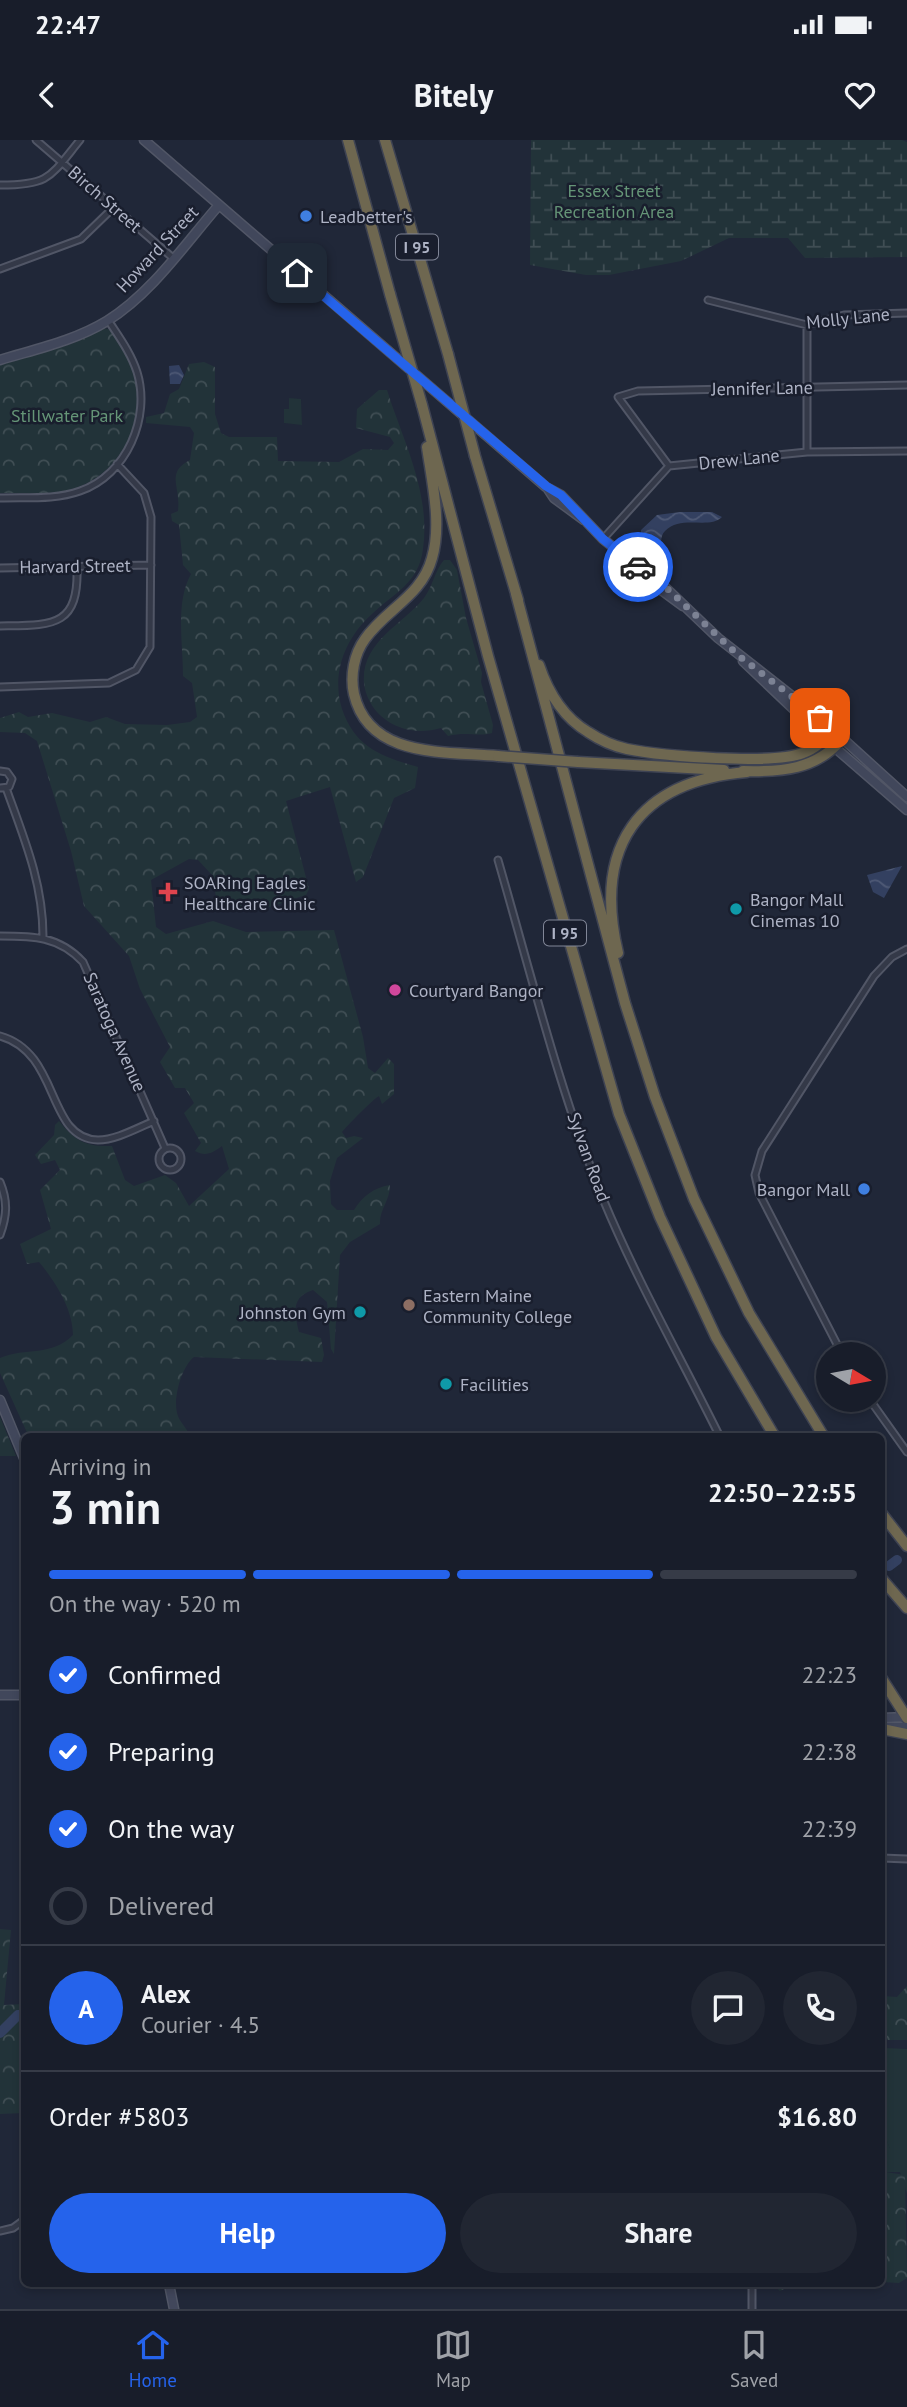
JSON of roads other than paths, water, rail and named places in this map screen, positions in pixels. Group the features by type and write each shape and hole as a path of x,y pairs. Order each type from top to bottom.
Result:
{"highway":[{"name":"I 95","path":"348,140 503,709 619,1114 660,1217 716,1337 772,1433"},
{"name":"I 95","path":"385,140 516,594 532,661 645,1066 694,1199 749,1313 822,1433"},
{"path":"422,405 436,528 432,560 420,584 364,639 353,666 353,691 368,724 390,742 412,748 578,762 747,772"},
{"path":"516,594 540,667 554,698 572,720 601,740 643,751 727,758 791,756 804,753 833,731"},
{"path":"645,1066 613,931 610,889 614,864 635,823 663,797 699,780 805,766 838,743"},
{"path":"885,1518 907,1546"},
{"path":"885,1583 907,1608"},
{"path":"885,1684 907,1720"},
{"path":"885,1729 907,1734"}],"main road":[{"path":"144,140 546,486 554,499 584,520 643,571 645,578 683,606 825,739 838,743 907,797"},
{"name":"Howard Street","path":"0,360 62,341 108,320 156,279 219,205"},
{"path":"739,656 833,731 838,743 907,810"},
{"path":"0,1399 21,1451"},
{"path":"0,1695 21,1695"},
{"path":"885,1718 907,1720"},
{"path":"885,1727 907,1720"},
{"path":"170,2287 174,2309"}],"street":[{"name":"Birch Street","path":"36,140 173,258"},
{"path":"0,185 43,181 80,140"},
{"path":"0,269 81,239 114,207"},
{"name":"Molly Lane","path":"709,300 807,325 844,315 907,313"},
{"path":"0,498 77,492 89,488 117,464 134,438 141,398 140,383 130,354 108,320"},
{"path":"807,325 807,452"},
{"name":"Jennifer Lane","path":"669,466 618,397 638,391 907,385"},
{"name":"Drew Lane","path":"669,466 807,452 907,451"},
{"path":"0,687 94,685 116,680 135,670 150,647 152,631 148,502 138,485 117,464"},
{"path":"603,539 669,466"},
{"name":"Harvard Street","path":"0,568 151,565"},
{"path":"0,626 42,625 65,615 75,601 78,567"},
{"path":"0,771 11,776 11,784 3,788 37,873 41,892 43,936"},
{"name":"Sylvan Road","path":"498,860 555,1061 594,1175 650,1305 718,1433"},
{"name":"Saratoga Avenue","path":"0,936 43,936 74,952 83,962 165,1149 159,1161 163,1167 173,1169 180,1161 180,1155 175,1149 165,1149"},
{"path":"836,1342 758,1193 756,1166 775,1128 874,976 891,957 907,949"},
{"path":"0,1036 29,1051 65,1120 79,1135 97,1140 113,1138 154,1121"},
{"path":"0,1182 6,1199 0,1235"},
{"path":"879,1412 907,1452"},
{"path":"885,1858 907,1859"},
{"path":"0,2231 21,2222"},
{"path":"752,2287 752,2309"}],"water":[{"path":"179,365 184,375 180,384 170,384 169,366"},
{"path":"712,512 722,517 716,521 679,523 672,526 663,533 658,551 641,541 641,530 657,515"},
{"path":"902,866 884,898 873,892 867,875"}],"waterway":[{"path":"889,1566 897,1560"},
{"path":"0,2033 21,2015"}],"place":[{"name":"Leadbetter's","path":"306,216"},
{"name":"SOARing Eagles Healthcare Clinic","path":"168,892"},
{"name":"Bangor Mall Cinemas 10","path":"736,909"},
{"name":"Courtyard Bangor","path":"395,990"},
{"name":"Bangor Mall","path":"864,1189"},
{"name":"Eastern Maine Community College","path":"409,1305"},
{"name":"Johnston Gym","path":"360,1312"},
{"name":"Facilities","path":"446,1384"}],"park label":[{"name":"Essex Street Recreation Area","path":"614,200"},
{"name":"Stillwater Park","path":"67,415"}]}
